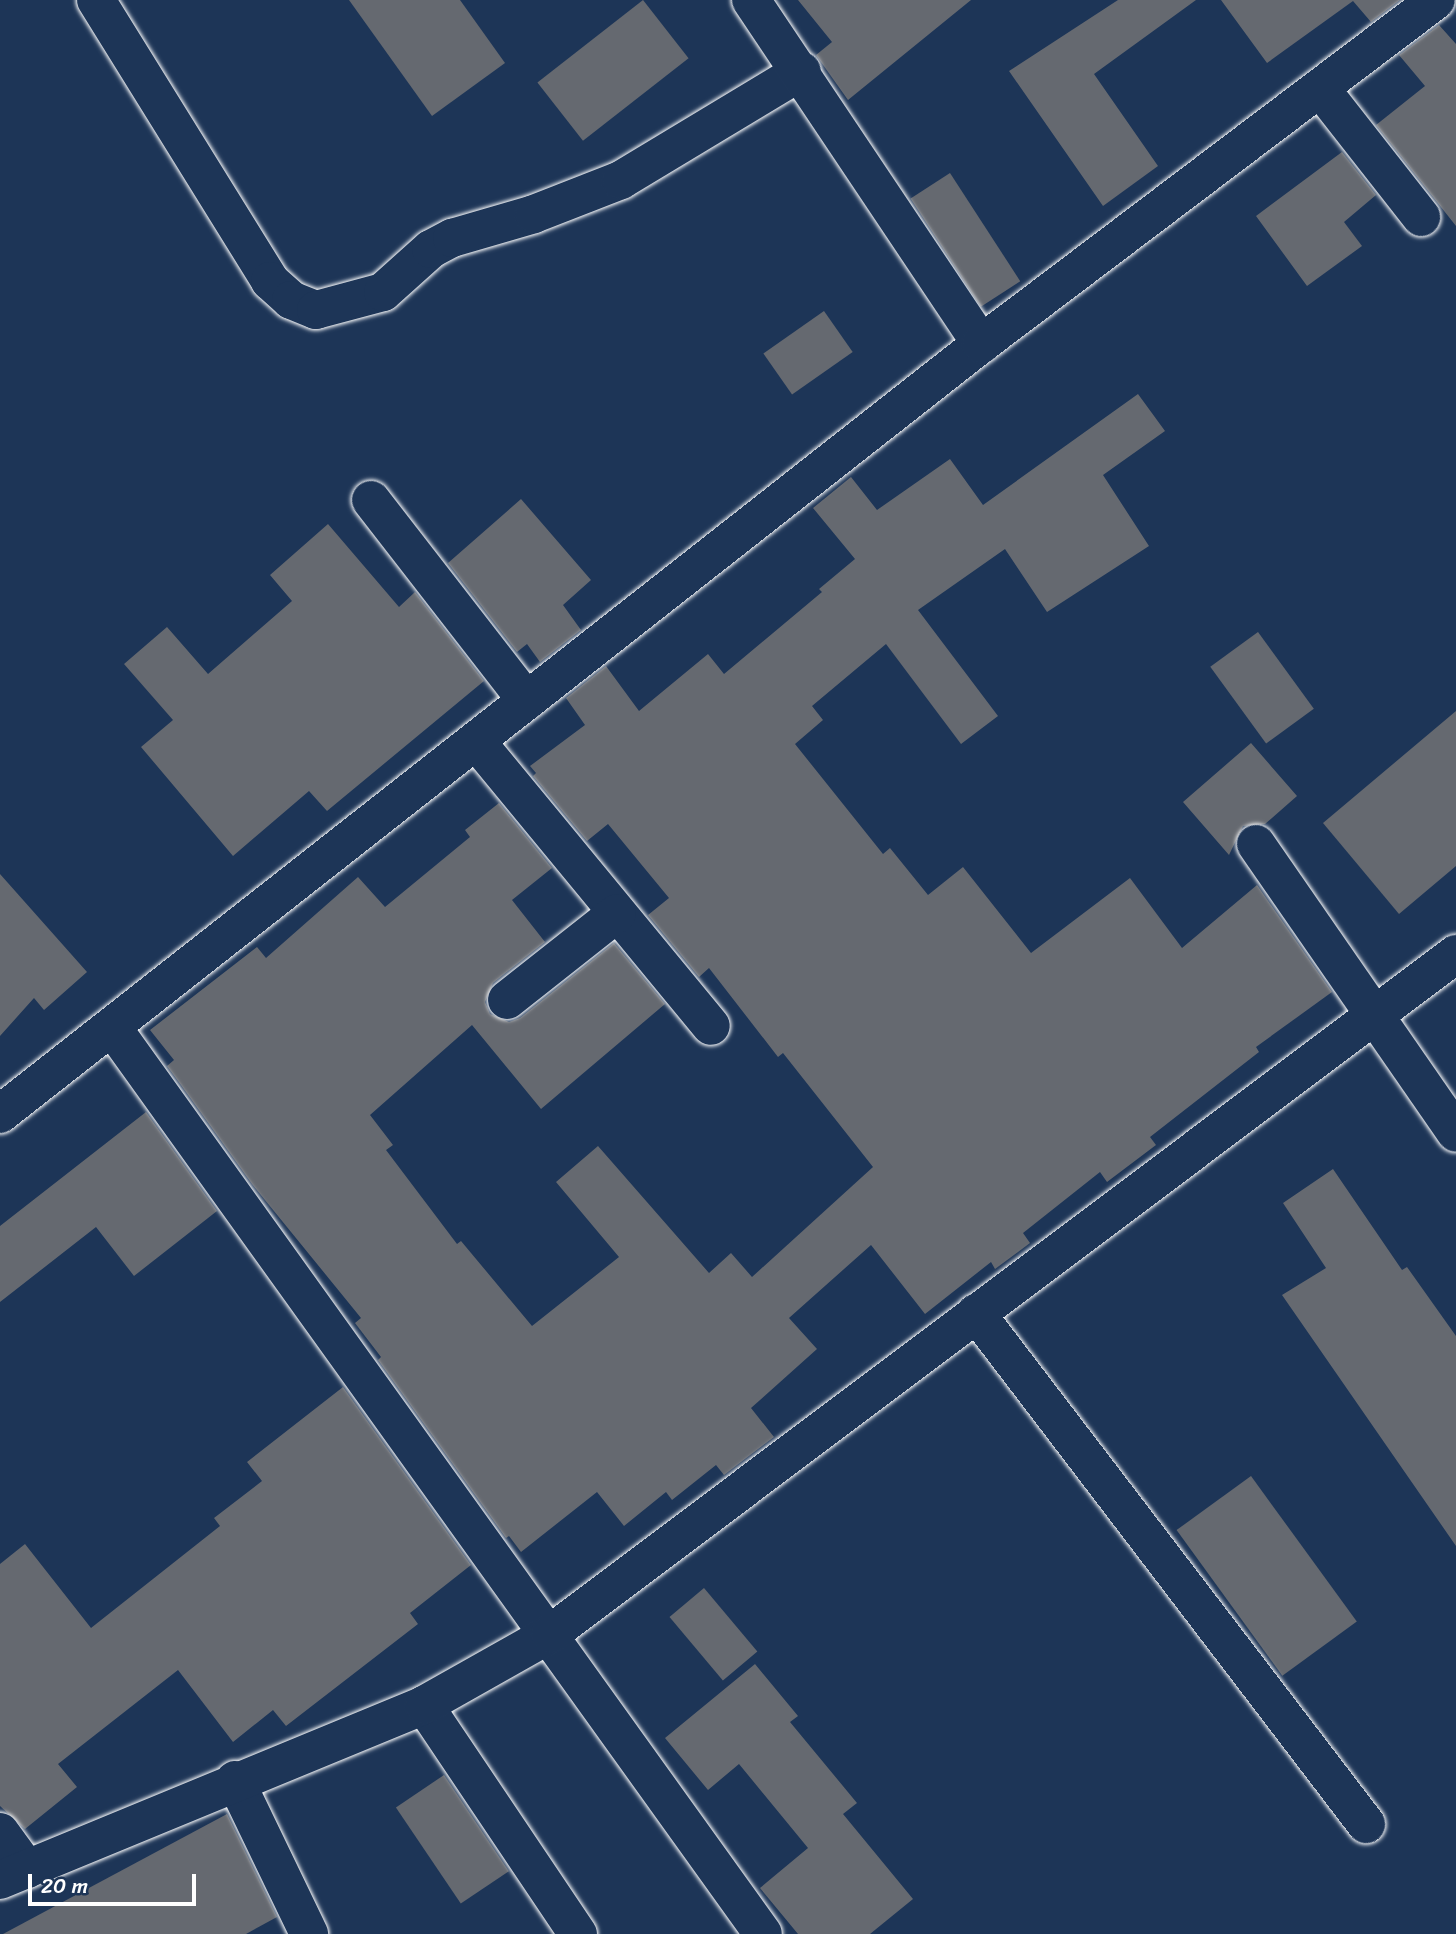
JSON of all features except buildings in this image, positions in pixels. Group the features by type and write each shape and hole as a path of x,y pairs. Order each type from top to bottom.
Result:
{"street":[{"path":"96,0 270,281 291,300 316,310 383,292 431,249 452,238 534,215 621,180 802,71"},
{"path":"751,0 802,71 981,344"},
{"path":"0,1114 981,344 1436,0"},
{"path":"1320,88 1421,217"},
{"path":"371,500 527,701"},
{"path":"476,741 711,1026"},
{"path":"1256,844 1456,1133"},
{"path":"507,1000 617,913"},
{"path":"0,1832 13,1875 235,1780 424,1705 550,1634 1456,954"},
{"path":"112,1027 763,1934"},
{"path":"976,1313 1366,1824"},
{"path":"424,1705 578,1934"},
{"path":"235,1780 309,1934"}]}
